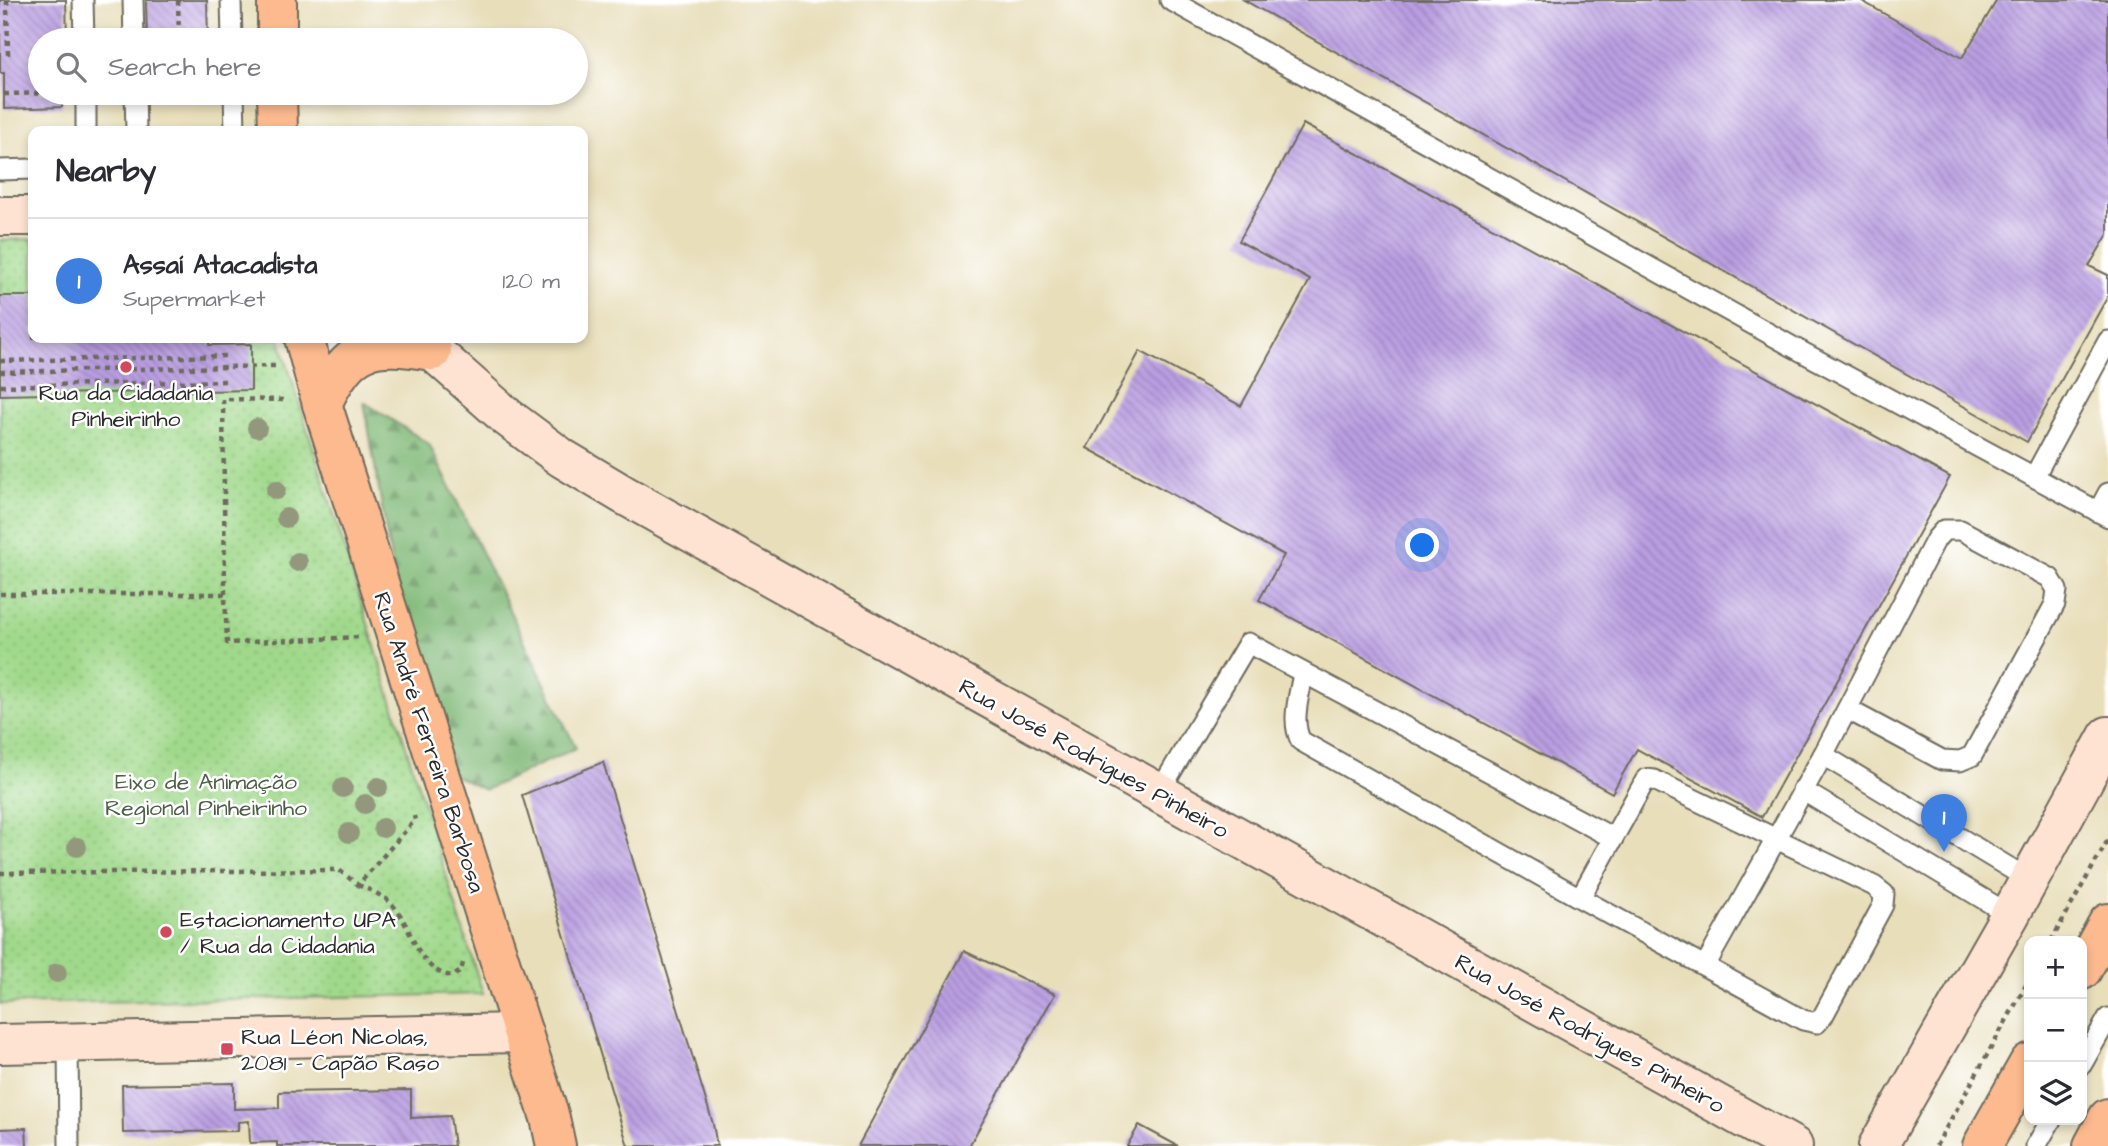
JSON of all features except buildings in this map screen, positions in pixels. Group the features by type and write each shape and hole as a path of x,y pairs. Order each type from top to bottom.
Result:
{"main road":[{"path":"277,0 277,28"},
{"path":"278,105 278,126"},
{"path":"0,216 28,215"},
{"name":"Rua André Ferreira Barbosa","path":"304,343 305,402 397,638 550,1118 556,1146"},
{"path":"305,402 335,377 352,358 373,347 425,344"},
{"name":"Rua José Rodrigues Pinheiro","path":"425,344 507,417 562,458 593,477 680,528 1793,1146"},
{"path":"1878,1146 2010,915 2108,736"},
{"path":"2087,961 2108,923"},
{"path":"0,1044 523,1034"},
{"path":"1982,1146 2024,1072"},
{"path":"2092,1146 2108,1118"}],"lane":[{"path":"83,0 84,28"},
{"path":"133,0 134,28"},
{"path":"231,0 232,28"},
{"path":"1170,0 1769,334 2103,514 2108,493"},
{"path":"86,105 86,126"},
{"path":"135,105 136,126"},
{"path":"234,105 235,126"},
{"path":"0,170 28,169"},
{"path":"2034,477 2108,341"},
{"path":"1705,966 1823,755 1847,709 1936,539 1944,530 1961,530 2050,578 2057,590 2054,604 1972,756 1960,761 1942,760 1847,709"},
{"path":"1158,794 1248,643 1614,838"},
{"path":"1303,673 1296,723 1296,732 1301,741 1580,898 1803,1020 1817,1023 1829,1005 1883,905 1884,894 1874,886 1654,780 1646,779 1580,898"},
{"path":"1823,755 2028,879"},
{"path":"1802,790 2010,915"},
{"path":"2083,1062 2108,1018"},
{"path":"68,1043 69,1146"},
{"path":"2036,1146 2047,1125"}],"path":[{"path":"6,0 8,55"},
{"path":"178,0 179,28"},
{"path":"4,94 28,94"},
{"path":"0,361 227,356"},
{"path":"0,372 278,366"},
{"path":"0,386 227,382"},
{"path":"305,402 223,399 227,643 397,638"},
{"path":"0,594 225,594"},
{"path":"411,807 420,833"},
{"path":"358,885 415,820"},
{"path":"2054,936 2108,840"},
{"path":"0,873 339,870 358,885 390,903 408,926 419,954 430,966 443,975 453,976 461,971 464,960"},
{"path":"1936,1146 2024,989"}],"green space":[{"name":"Eixo de Animação Regional Pinheirinho","path":"28,239 28,343 281,343 483,994 0,1004 0,240"},
{"path":"364,402 429,444 576,748 485,790 443,770 395,583"}],"place":[{"name":"Rua da Cidadania Pinheirinho","path":"126,367"},
{"name":"Assaí Atacadista","path":"1944,852"},
{"name":"Estacionamento UPA / Rua da Cidadania","path":"166,932"},
{"name":"Rua Léon Nicolas, 2081 - Capão Raso","path":"227,1049"}]}
